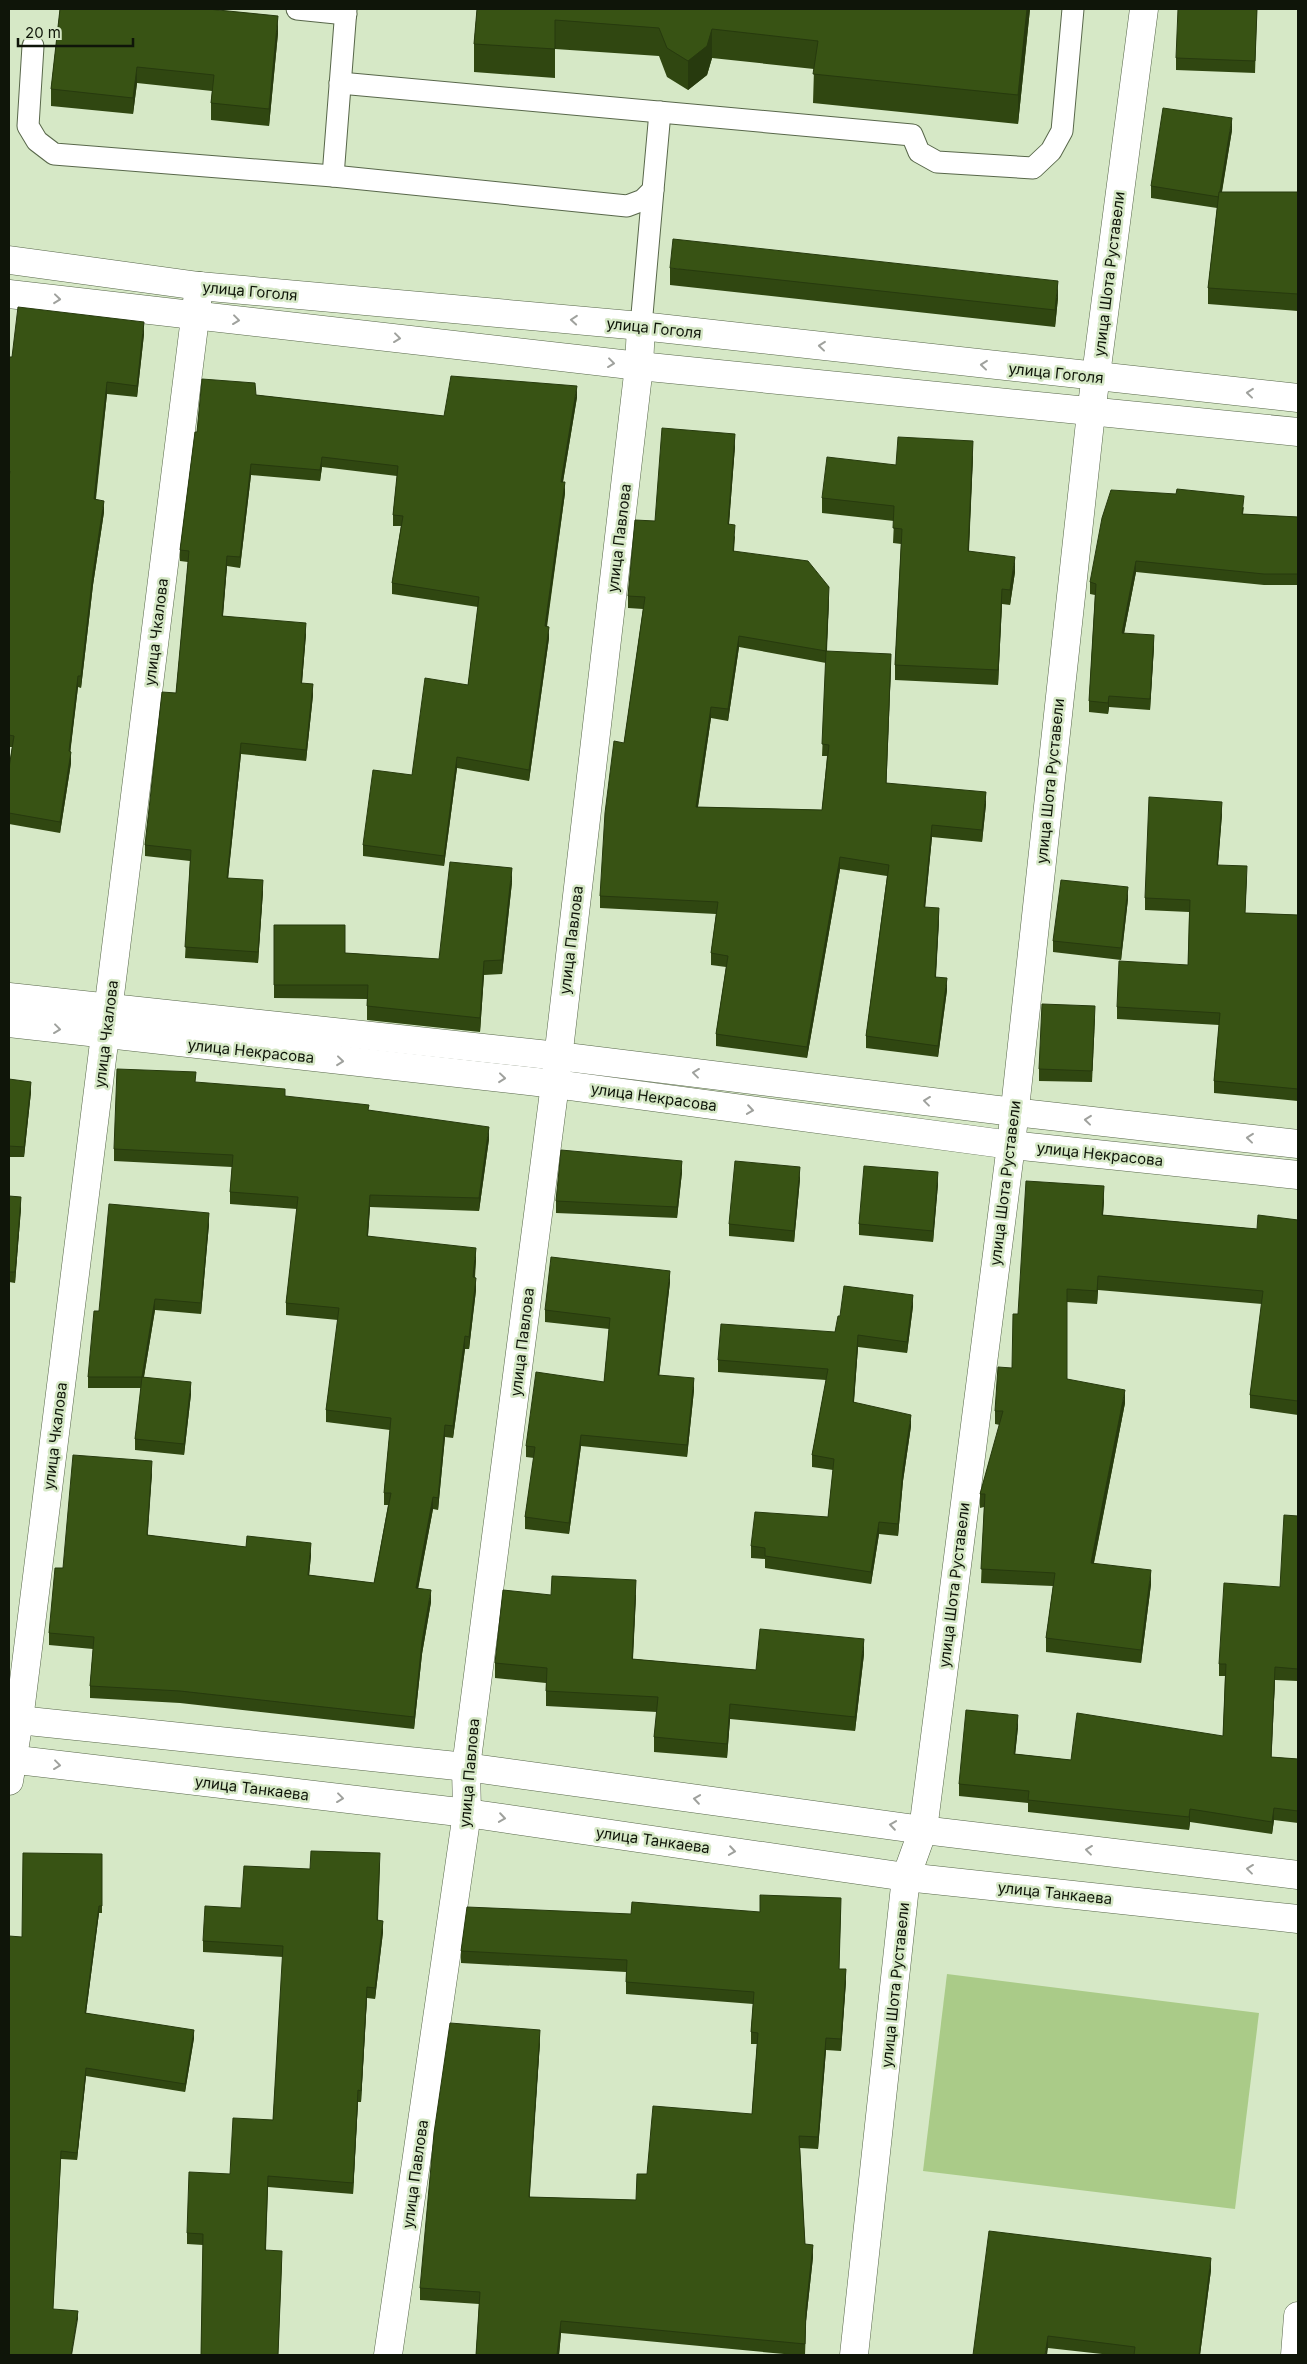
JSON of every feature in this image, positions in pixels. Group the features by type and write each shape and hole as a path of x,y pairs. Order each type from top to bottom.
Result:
{"street":[{"name":"улица Шота Руставели","path":"854,2355 906,1877 923,1830 1011,1145 1091,413 1144,9"},
{"name":"улица Гоголя","path":"9,260 199,286 641,326 1298,398"},
{"name":"улица Чкалова","path":"10,1767 14,1719 107,1022 197,315 199,286"},
{"name":"улица Гоголя","path":"9,294 639,366 1091,413 1298,432"},
{"name":"улица Павлова","path":"388,2355 467,1812 466,1767 555,1084 639,366 641,326"},
{"name":"улица Некрасова","path":"9,998 107,1022 555,1084 1011,1145 1298,1175"},
{"name":"улица Некрасова","path":"9,1023 107,1022 558,1056 1014,1112 1298,1144"},
{"path":"14,1719 466,1767 923,1830 1298,1875"},
{"name":"улица Танкаева","path":"10,1767 467,1812 906,1877 1298,1919"},
{"path":"1295,2355 1298,2316"}],"lane":[{"path":"297,9 346,12 333,176"},
{"path":"340,83 912,135 919,152 937,162 1033,168 1051,151 1062,131 1073,9"},
{"path":"33,46 28,126 37,141 54,154 333,176 627,206 643,200 653,190"},
{"path":"641,326 660,112"}],"green space":[{"path":"947,1974 1259,2013 1235,2209 923,2171"}],"building":[{"path":"60,9 208,9 278,16 269,109 211,103 214,75 137,67 133,98 51,89"},
{"path":"477,9 1027,9 1018,95 813,74 818,41 712,29 707,46 688,61 667,48 659,28 555,20 555,49 474,44"},
{"path":"1178,9 1257,9 1255,61 1176,58"},
{"path":"1163,108 1232,118 1219,197 1151,186"},
{"path":"1219,192 1298,192 1298,294 1208,288"},
{"path":"673,239 1058,281 1055,310 670,268"},
{"path":"18,307 144,322 137,386 107,382 94,499 104,501 93,573 81,676 78,676 69,751 71,752 60,822 9,813 9,768 14,736 9,735 9,357 12,357"},
{"path":"451,376 577,386 561,482 565,482 545,626 549,627 529,770 457,757 444,856 363,845 373,770 412,775 425,678 468,685 479,597 392,583 403,516 393,515 398,466 322,457 320,470 251,464 240,557 227,556 222,616 306,623 301,683 313,684 306,750 241,743 227,878 263,880 258,952 185,947 191,850 145,845 162,692 176,693 189,551 180,550 195,432 197,432 202,379 255,383 256,395 444,416"},
{"path":"662,428 735,434 728,524 735,525 733,551 808,561 829,587 826,651 891,654 886,783 986,792 982,830 932,825 924,907 939,908 935,977 947,978 938,1046 866,1036 889,865 840,857 807,1047 716,1034 728,956 711,953 718,902 600,896 605,813 614,741 624,743 645,597 628,596 635,520 655,521","holes":["739,636 826,651 822,744 829,745 822,810 696,807 711,707 728,709"]},
{"path":"898,437 973,441 968,551 1015,557 1010,590 1002,589 998,670 895,665 902,529 893,528 894,506 822,498 827,457 896,465"},
{"path":"1177,489 1244,496 1242,514 1298,517 1298,574 1264,574 1136,561 1122,633 1154,635 1150,699 1109,696 1108,703 1089,701 1096,584 1090,582 1102,518 1111,490 1176,494"},
{"path":"1149,797 1222,802 1217,865 1247,866 1245,913 1298,915 1298,1089 1214,1081 1220,1013 1117,1007 1119,961 1188,965 1190,900 1145,898"},
{"path":"450,862 512,868 502,960 484,961 480,1018 367,1006 368,985 274,985 274,925 345,925 345,953 439,959"},
{"path":"1061,880 1128,887 1121,948 1053,941"},
{"path":"1042,1004 1095,1006 1092,1071 1039,1069"},
{"path":"117,1069 196,1072 195,1082 285,1089 285,1096 369,1105 368,1110 489,1127 479,1198 370,1195 367,1236 476,1248 473,1277 476,1278 469,1337 465,1336 453,1426 445,1425 438,1498 433,1497 416,1588 431,1590 422,1642 414,1717 180,1691 90,1686 94,1637 49,1633 55,1568 63,1568 73,1455 152,1461 147,1535 246,1547 247,1536 311,1543 308,1575 374,1583 391,1493 384,1493 391,1418 326,1410 339,1308 286,1303 298,1197 230,1192 233,1155 114,1149"},
{"path":"9,1079 31,1082 24,1147 9,1146"},
{"path":"561,1150 682,1161 677,1207 556,1201"},
{"path":"735,1161 800,1167 794,1231 729,1224"},
{"path":"864,1166 938,1172 933,1231 859,1224"},
{"path":"1026,1181 1104,1186 1102,1215 1257,1229 1258,1215 1298,1220 1298,1401 1250,1395 1263,1291 1098,1276 1097,1291 1067,1289 1067,1379 1125,1390 1091,1563 1151,1570 1141,1650 1046,1638 1055,1573 981,1569 985,1494 980,1494 1003,1411 995,1411 998,1367 1012,1368 1013,1314 1018,1314"},
{"path":"9,1196 21,1197 15,1272 9,1272"},
{"path":"109,1204 209,1213 201,1303 155,1299 142,1377 88,1377 94,1311 99,1311"},
{"path":"551,1257 670,1271 658,1375 694,1378 687,1445 581,1435 569,1523 525,1517 535,1447 526,1446 536,1372 604,1382 610,1318 545,1310"},
{"path":"844,1286 913,1295 907,1342 858,1335 853,1402 911,1415 903,1469 898,1524 879,1522 871,1572 765,1556 765,1548 751,1546 755,1512 828,1517 834,1459 812,1455 828,1369 718,1360 721,1324 835,1332 838,1316 840,1316"},
{"path":"142,1377 191,1382 184,1444 135,1439"},
{"path":"1284,1515 1298,1516 1298,1669 1275,1667 1271,1757 1298,1759 1298,1811 1274,1808 1272,1822 1190,1809 1189,1817 1028,1800 1029,1791 959,1784 966,1710 1018,1715 1014,1754 1071,1760 1077,1713 1223,1736 1226,1664 1219,1664 1224,1583 1280,1587"},
{"path":"552,1576 636,1580 632,1659 756,1670 760,1629 864,1639 855,1717 730,1704 727,1744 654,1737 658,1697 546,1691 547,1668 495,1663 503,1590 551,1595"},
{"path":"311,1851 380,1853 377,1920 383,1921 375,1988 367,1987 361,2091 358,2090 353,2183 268,2176 265,2250 282,2251 278,2355 201,2355 203,2234 187,2233 189,2172 230,2174 233,2118 273,2120 283,1946 203,1941 205,1906 241,1908 244,1866 310,1869"},
{"path":"23,1853 102,1854 102,1906 99,1906 85,2013 194,2030 185,2084 86,2068 77,2153 61,2151 53,2309 78,2311 71,2355 9,2355 9,1936 22,1937"},
{"path":"760,1895 841,1898 839,1969 846,1969 841,2039 826,2038 818,2137 799,2136 805,2244 813,2245 806,2309 805,2344 561,2321 557,2355 476,2355 480,2292 420,2288 434,2133 450,2023 540,2030 529,2197 636,2200 637,2174 647,2174 653,2106 752,2114 758,2033 751,2032 754,1992 626,1982 627,1960 461,1951 467,1907 631,1914 632,1902 760,1912"},
{"path":"989,2231 1211,2258 1199,2355 1134,2355 1135,2347 1048,2336 1045,2355 973,2355"}]}
